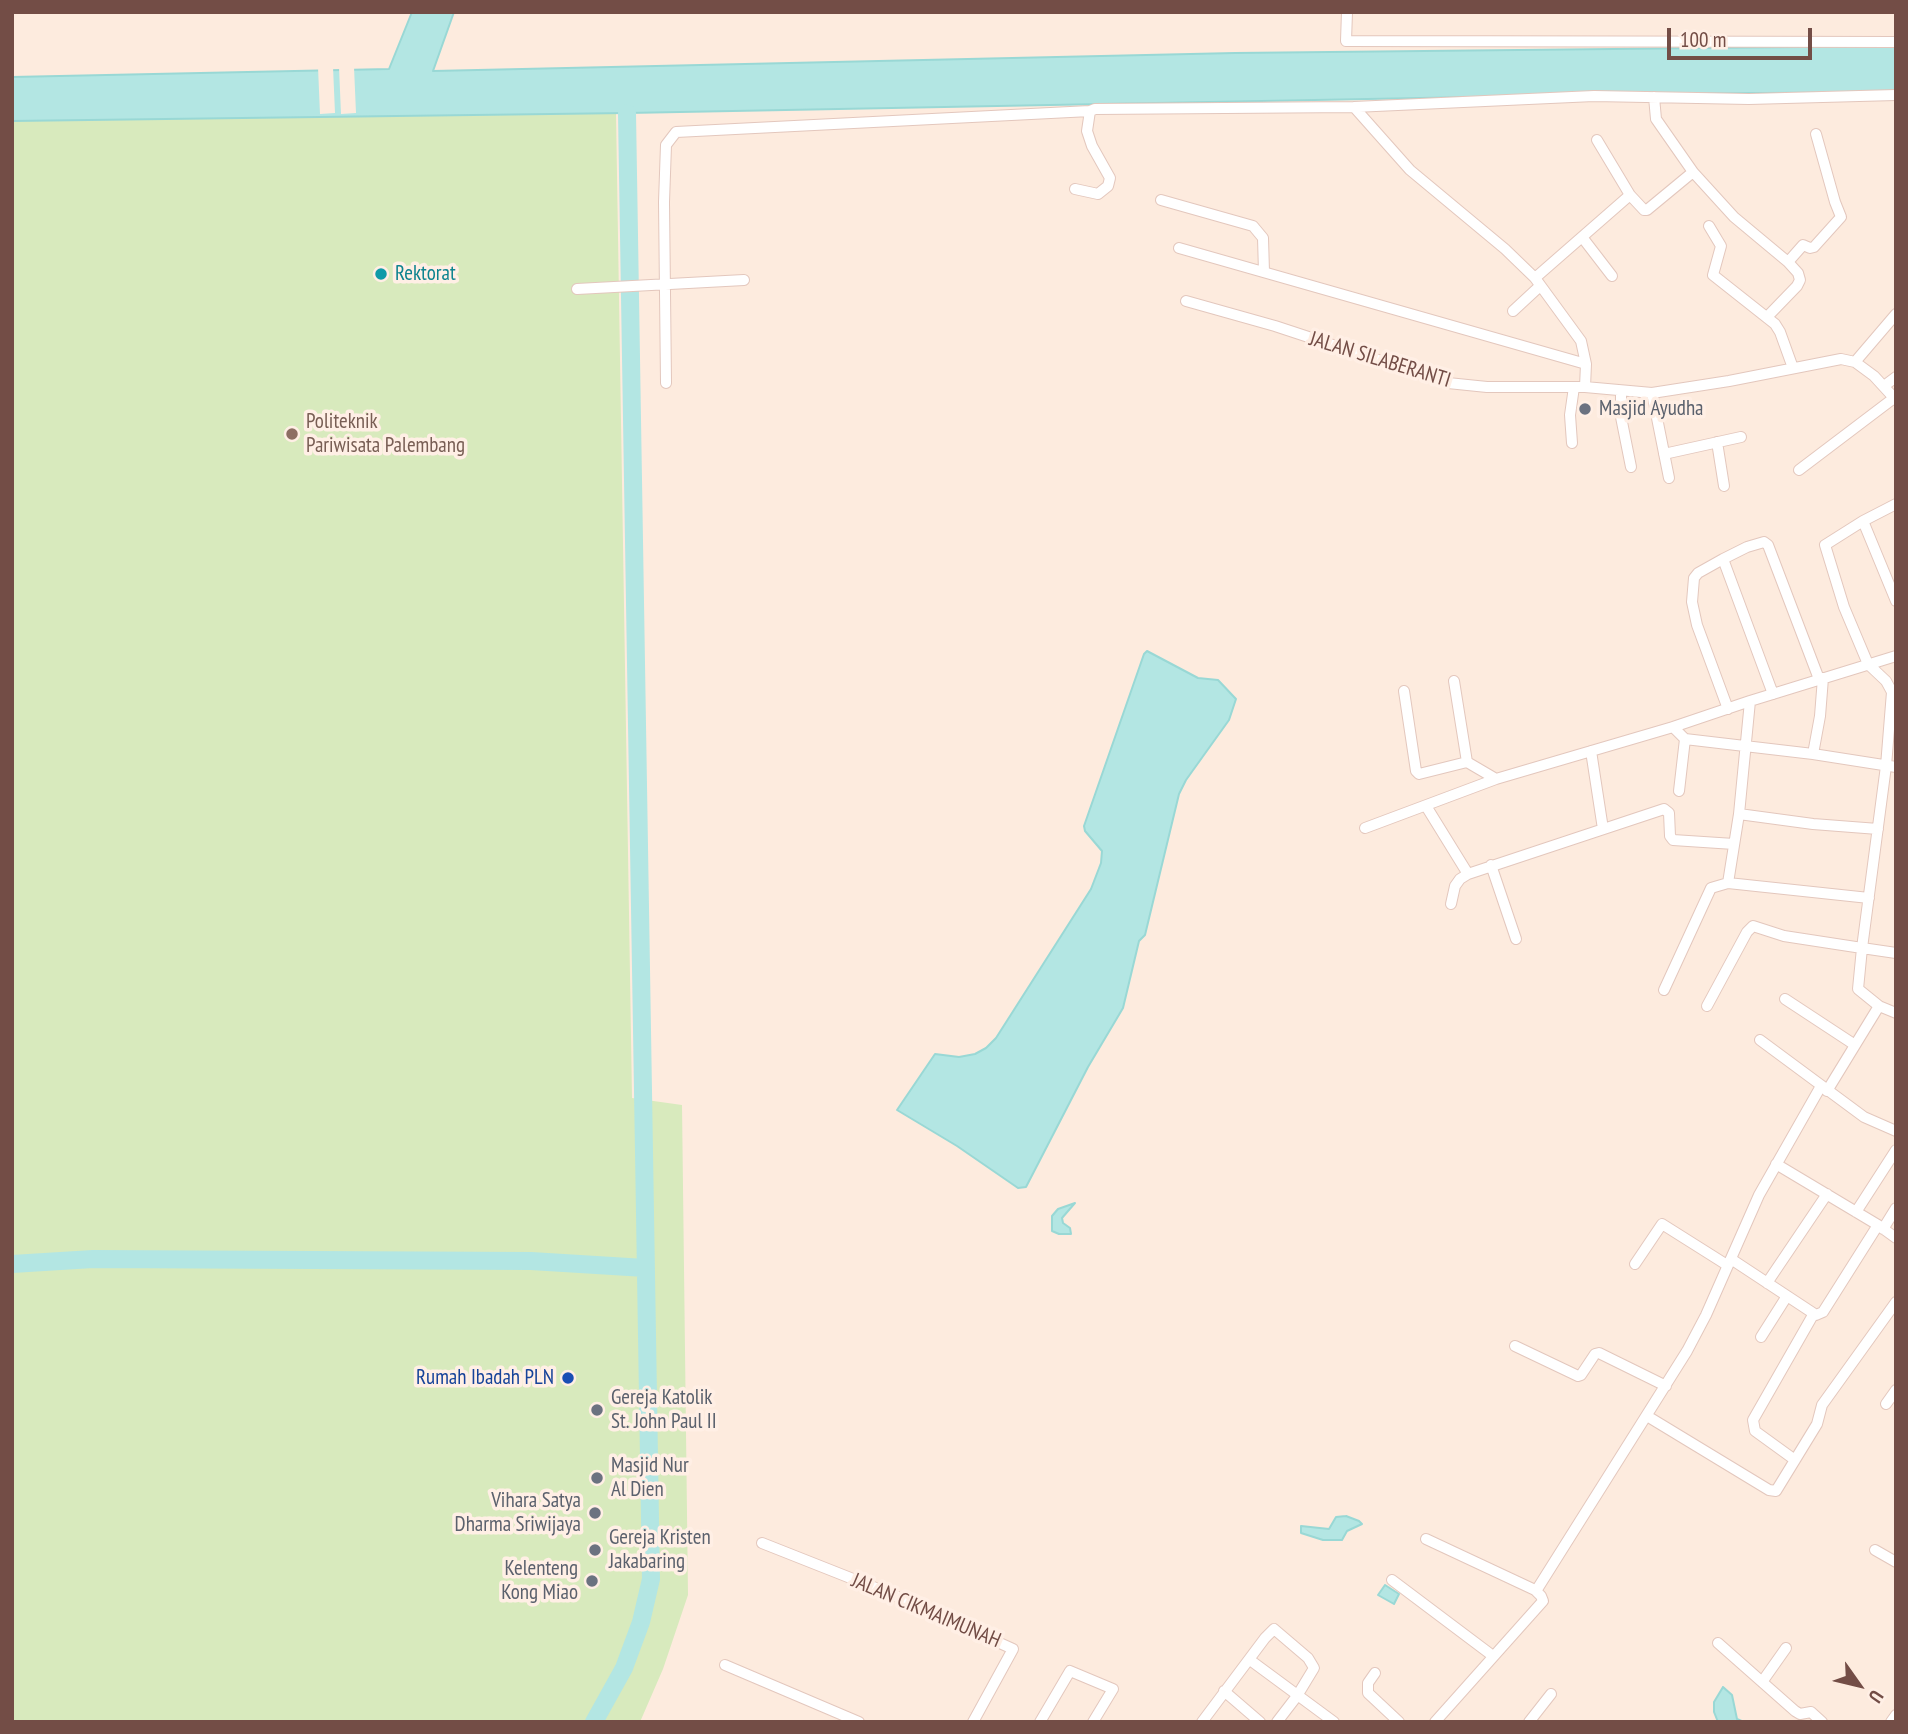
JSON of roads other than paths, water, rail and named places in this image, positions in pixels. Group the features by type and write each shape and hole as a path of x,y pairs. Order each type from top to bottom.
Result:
{"street":[{"path":"1347,12 1346,41 1896,42"},
{"path":"666,383 666,145 676,132 1095,109 1354,107 1594,96 1749,99 1896,94"},
{"path":"1654,97 1656,119 1693,172 1734,217 1788,262 1798,274 1800,280 1797,286 1767,317"},
{"path":"1354,107 1410,170 1505,249 1538,282 1581,341 1586,364 1586,387"},
{"path":"1075,189 1098,194 1108,186 1110,178 1092,146 1087,131 1090,111"},
{"path":"1788,262 1803,244 1814,247 1841,217 1816,134"},
{"path":"1597,141 1630,195 1644,210 1693,172"},
{"path":"1513,311 1581,237 1630,195"},
{"path":"1161,200 1253,226 1263,238 1264,272"},
{"path":"1709,226 1721,246 1713,275 1767,317 1780,332 1793,368"},
{"path":"1581,237 1612,276"},
{"path":"1179,248 1586,364"},
{"path":"577,289 744,280"},
{"name":"JALAN SILABERANTI","path":"1186,301 1275,326 1405,371 1448,383 1487,387 1586,387 1652,393 1841,359 1855,362"},
{"path":"1799,470 1895,399 1874,376 1855,362 1896,314"},
{"path":"1884,386 1896,377"},
{"path":"1572,443 1570,415 1574,387"},
{"path":"1620,391 1621,417 1631,467"},
{"path":"1652,393 1669,478"},
{"path":"1664,454 1741,437"},
{"path":"1717,442 1724,486"},
{"path":"1896,504 1825,544 1844,607 1868,664 1886,681 1892,692 1891,766 1878,829 1858,989 1879,1006 1896,1013"},
{"path":"1863,521 1896,601"},
{"path":"1728,709 1697,625 1692,602 1694,578 1723,559 1764,542 1768,545 1821,679 1821,710 1814,754"},
{"path":"1723,559 1773,694"},
{"path":"1365,828 1496,779 1673,727 1896,656"},
{"path":"1454,681 1467,762"},
{"path":"1404,691 1416,771 1419,774 1467,762 1496,779"},
{"path":"1728,883 1739,814 1750,701"},
{"path":"1673,727 1685,739 1891,766"},
{"path":"1679,791 1685,739"},
{"path":"1591,751 1603,829"},
{"path":"1426,806 1468,874"},
{"path":"1451,904 1455,886 1468,874 1664,808 1670,813 1670,836 1673,840 1734,844"},
{"path":"1739,814 1878,829"},
{"path":"1491,865 1516,939"},
{"path":"1664,990 1711,888 1728,883 1869,898"},
{"path":"1707,1006 1747,932 1753,926 1795,938 1896,953"},
{"path":"1785,999 1856,1045"},
{"path":"1536,1591 1666,1386 1706,1315 1759,1195 1776,1164 1879,1006"},
{"path":"1759,1041 1864,1117 1896,1131"},
{"path":"1856,1212 1896,1150"},
{"path":"1776,1164 1896,1238"},
{"path":"1767,1283 1827,1194"},
{"path":"1795,1460 1755,1431 1753,1420 1813,1315 1823,1312 1896,1208"},
{"path":"1635,1264 1662,1224 1767,1283 1813,1315"},
{"path":"1761,1337 1787,1296"},
{"path":"1647,1416 1772,1492 1779,1488 1817,1424 1822,1405 1896,1302"},
{"path":"1514,1346 1578,1377 1595,1354 1599,1353 1666,1386"},
{"path":"1885,1404 1896,1390"},
{"path":"1426,1539 1536,1591 1542,1597 1541,1603 1434,1722"},
{"name":"JALAN CIKMAIMUNAH","path":"762,1543 891,1594 1013,1649 973,1722"},
{"path":"1875,1550 1896,1562"},
{"path":"1392,1580 1493,1656"},
{"path":"1202,1722 1274,1629 1313,1665 1312,1674 1277,1722"},
{"path":"1718,1643 1797,1713 1811,1712 1822,1722"},
{"path":"1762,1682 1786,1648"},
{"path":"1250,1660 1334,1722"},
{"path":"725,1665 859,1722"},
{"path":"1040,1722 1070,1671 1113,1689 1093,1722"},
{"path":"1375,1673 1368,1683 1368,1693 1399,1722"},
{"path":"1224,1692 1260,1722"},
{"path":"1529,1722 1550,1694"},
{"path":"1891,1722 1896,1715"}],"water":[{"path":"412,12 454,12 433,71 1235,53 1896,46 1896,92 12,121 12,77 389,69"},
{"path":"1147,651 1198,678 1218,680 1236,699 1229,720 1179,794 1145,935 1139,941 1123,1008 1088,1067 1026,1187 1018,1188 957,1146 897,1110 935,1054 959,1057 975,1054 996,1038 1091,889 1101,863 1102,851 1085,831 1084,826"},
{"path":"1075,1203 1062,1218 1071,1234 1052,1231 1052,1216 1058,1209"},
{"path":"1346,1516 1362,1524 1347,1531 1342,1540 1323,1540 1301,1533 1301,1526 1329,1529 1336,1517"},
{"path":"1385,1585 1399,1594 1394,1604 1378,1595"},
{"path":"1723,1687 1732,1695 1737,1719 1744,1722 1718,1722 1714,1702"}],"waterway":[{"path":"594,1722 624,1668 641,1622 651,1579 627,113"},
{"path":"12,1264 93,1259 531,1261 645,1268"}],"place":[{"name":"Rektorat","path":"381,274"},
{"name":"Masjid Ayudha","path":"1585,409"},
{"name":"Politeknik Pariwisata Palembang","path":"292,434"},
{"name":"Rumah Ibadah PLN","path":"568,1378"},
{"name":"Gereja Katolik St. John Paul II","path":"597,1410"},
{"name":"Masjid Nur Al Dien","path":"597,1478"},
{"name":"Vihara Satya Dharma Sriwijaya","path":"595,1513"},
{"name":"Gereja Kristen Jakabaring","path":"595,1550"},
{"name":"Kelenteng Kong Miao","path":"592,1581"}]}
